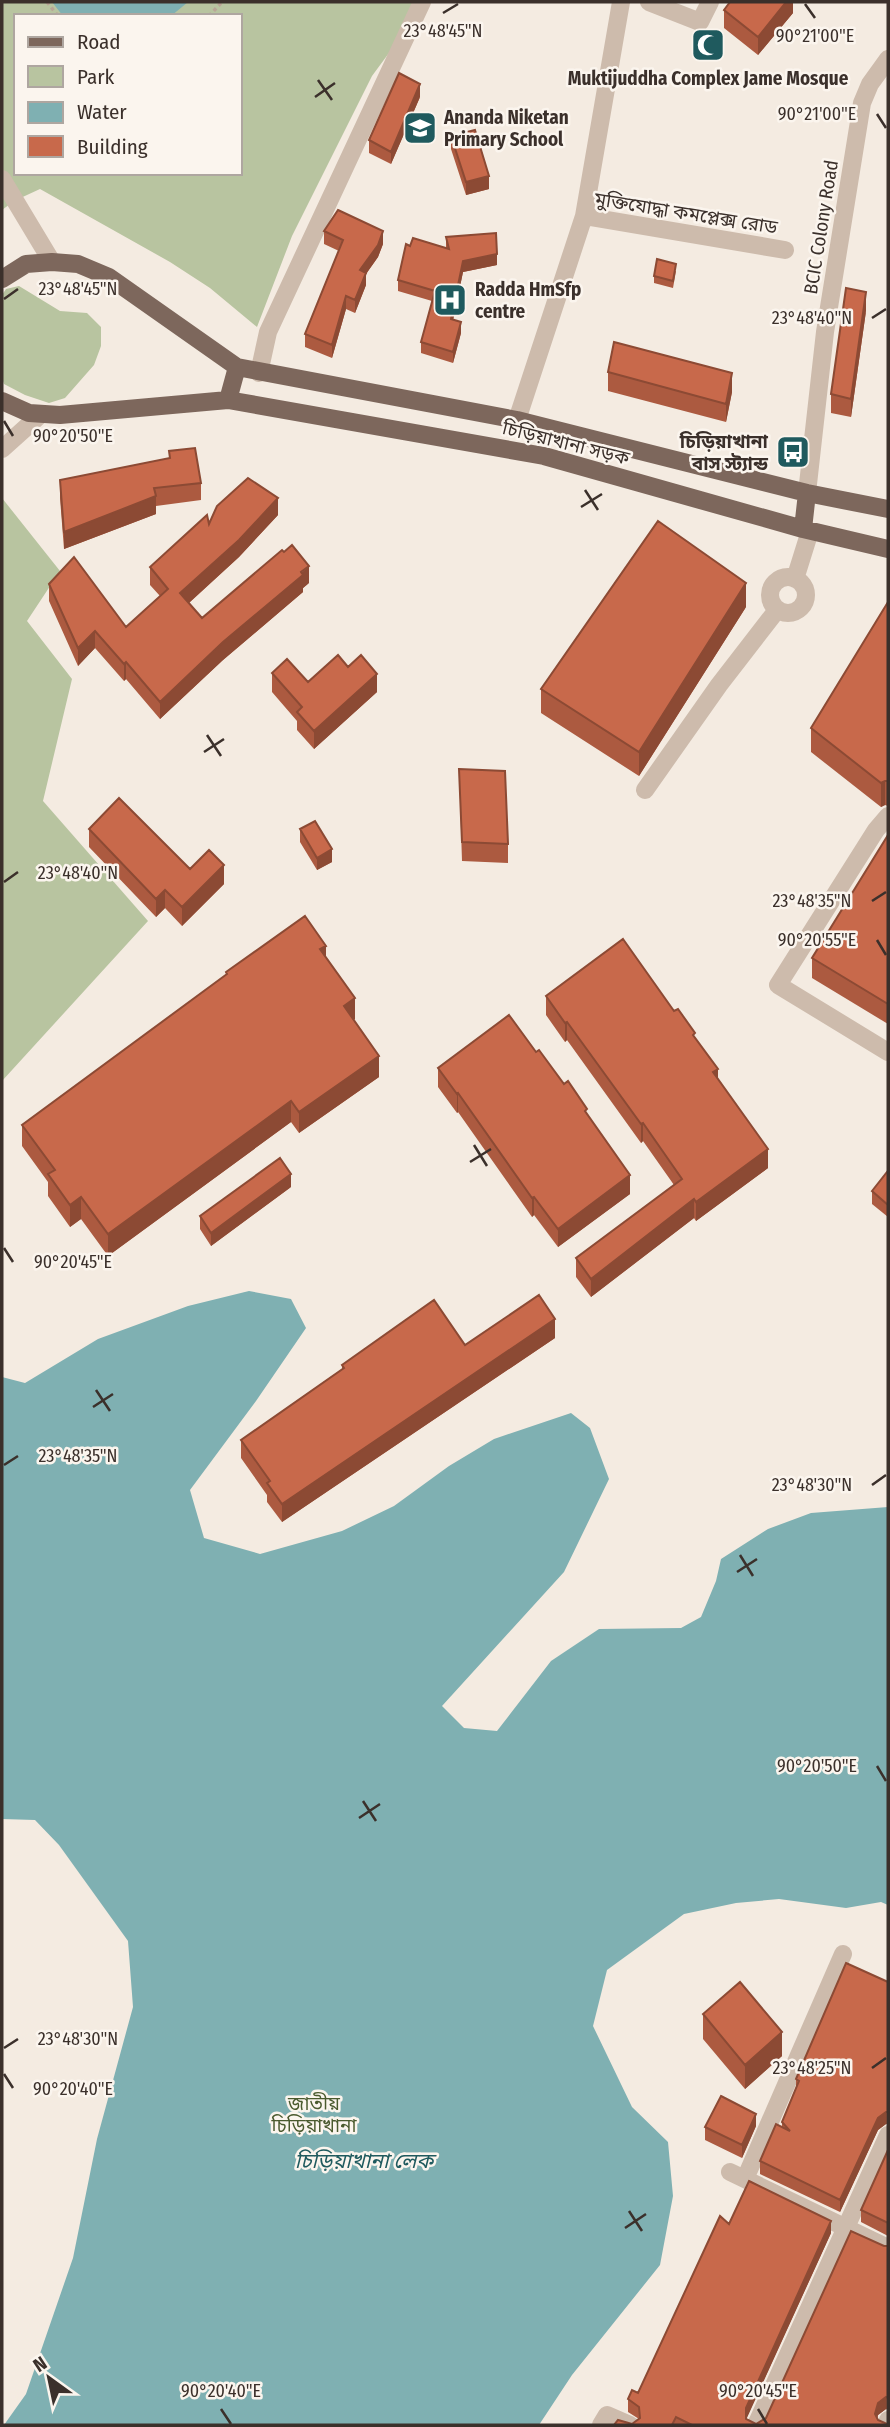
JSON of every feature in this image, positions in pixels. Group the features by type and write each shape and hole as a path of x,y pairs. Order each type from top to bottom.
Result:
{"main road":[{"name":"চিড়িয়াখানা সড়ক","path":"2,279 26,264 78,264 108,277 237,367 517,420 807,492 888,509"},
{"path":"228,400 237,367"},
{"name":"চিড়িয়াখানা সড়ক","path":"2,401 29,413 60,415 228,400 544,456 807,530 888,549"},
{"path":"807,492 807,530"}],"street":[{"path":"259,373 268,332 422,2"},
{"path":"583,216 621,2"},
{"path":"649,2 700,22 710,2"},
{"name":"BCIC Colony Road","path":"807,492 825,331 862,103 870,84 888,59"},
{"path":"2,179 52,262"},
{"name":"মুক্তিযোদ্ধা কমপ্লেক্স রোড","path":"517,420 583,216 785,250"},
{"path":"2,449 41,414"},
{"path":"795,579 807,530"},
{"path":"778,579 795,579 806,592 804,603 794,612 777,610 770,600 771,588 778,579"},
{"path":"645,790 719,685 777,610"},
{"path":"888,816 876,830 778,985 888,1052"},
{"path":"843,1954 738,2175 888,2248"},
{"path":"756,2425 848,2228 888,2135"},
{"path":"601,2425 607,2415 630,2425"},
{"path":"886,2425 888,2420"}],"green space":[{"path":"2,2 413,2 400,38 372,76 292,236 257,327 210,288 170,262 40,189 2,210"},
{"path":"19,286 60,311 87,313 101,327 101,346 94,365 65,398 49,403 4,384 2,295 6,289"},
{"path":"2,498 60,571 27,621 72,679 43,801 148,921 2,1081"}],"water":[{"path":"52,2 188,2 173,14 61,14"},
{"name":"চিড়িয়াখানা লেক","path":"249,1291 291,1299 306,1328 190,1490 204,1538 260,1554 342,1531 394,1506 449,1466 494,1439 571,1413 590,1428 609,1479 564,1572 442,1706 464,1728 497,1731 551,1661 599,1629 681,1628 701,1617 716,1581 721,1559 768,1529 811,1513 888,1507 888,1905 881,1902 846,1908 779,1899 736,1903 684,1914 607,1970 593,2026 632,2107 668,2142 673,2196 660,2265 572,2375 539,2425 4,2425 26,2394 73,2258 97,2139 133,2007 128,1941 59,1845 35,1820 2,1819 2,1377 25,1383 98,1339 188,1306"}],"building":[{"path":"730,2 786,2 758,37 724,10"},
{"path":"399,73 420,84 391,152 369,140"},
{"path":"475,130 489,176 466,182 451,136"},
{"path":"338,210 383,231 378,245 360,270 366,273 355,300 346,296 332,345 305,334 343,240 324,231"},
{"path":"496,233 497,254 463,261 451,319 461,322 453,352 421,342 435,291 398,280 406,244 410,246 413,238 449,249 446,237"},
{"path":"657,259 676,264 673,281 654,276"},
{"path":"846,288 866,292 851,399 831,394"},
{"path":"614,342 732,373 726,404 608,372"},
{"path":"195,448 201,483 154,488 156,496 64,532 60,480 170,458 169,451"},
{"path":"248,478 278,498 239,540 180,593 202,618 282,550 284,552 292,545 309,566 301,572 303,575 223,642 160,702 95,631 78,648 49,584 74,557 126,627 168,589 150,567 207,515 209,524 217,506"},
{"path":"658,521 746,583 639,752 541,689"},
{"path":"888,602 888,781 881,783 811,728"},
{"path":"338,655 348,667 361,655 377,674 314,731 297,712 302,707 272,673 287,659 308,682"},
{"path":"459,769 505,771 508,844 462,842"},
{"path":"119,798 190,869 209,850 224,865 182,907 165,890 156,899 89,829"},
{"path":"315,821 332,849 317,858 300,829"},
{"path":"888,835 888,1004 812,958"},
{"path":"305,916 326,946 320,949 355,998 344,1006 379,1056 299,1112 291,1101 108,1234 81,1197 70,1205 48,1174 55,1170 22,1125"},
{"path":"623,939 674,1011 678,1009 695,1033 693,1035 718,1069 713,1072 768,1149 696,1202 694,1199 591,1279 576,1258 682,1179 643,1123 641,1124 546,996"},
{"path":"509,1015 564,1084 568,1081 587,1109 585,1111 630,1175 558,1229 534,1197 532,1198 438,1068"},
{"path":"280,1158 291,1174 211,1233 200,1216"},
{"path":"888,1173 888,1205 872,1191"},
{"path":"539,1295 555,1319 282,1504 267,1483 270,1481 241,1440 344,1368 342,1365 434,1300 465,1345"},
{"path":"846,1963 888,1982 888,2112 878,2118 840,2200 760,2161 776,2124 790,2131 782,2122 799,2081 796,2079"},
{"path":"740,1982 782,2032 745,2065 703,2014"},
{"path":"721,2096 756,2114 742,2145 705,2127"},
{"path":"888,2150 888,2223 861,2210"},
{"path":"749,2181 831,2221 746,2408 746,2419 756,2424 766,2418 851,2231 888,2246 888,2398 878,2403 875,2414 878,2420 888,2425 692,2425 676,2417 672,2425 614,2425 618,2420 632,2424 640,2418 639,2407 628,2399 632,2390 638,2393 720,2216 729,2224"}],"place":[{"name":"Muktijuddha Complex Jame Mosque","path":"708,45"},
{"name":"Ananda Niketan Primary School","path":"420,128"},
{"name":"Radda HmSfp centre","path":"450,300"},
{"name":"চিড়িয়াখানা বাস স্ট্যান্ড","path":"793,452"}],"park label":[{"name":"জাতীয় চিড়িয়াখানা","path":"314,2114"}]}
